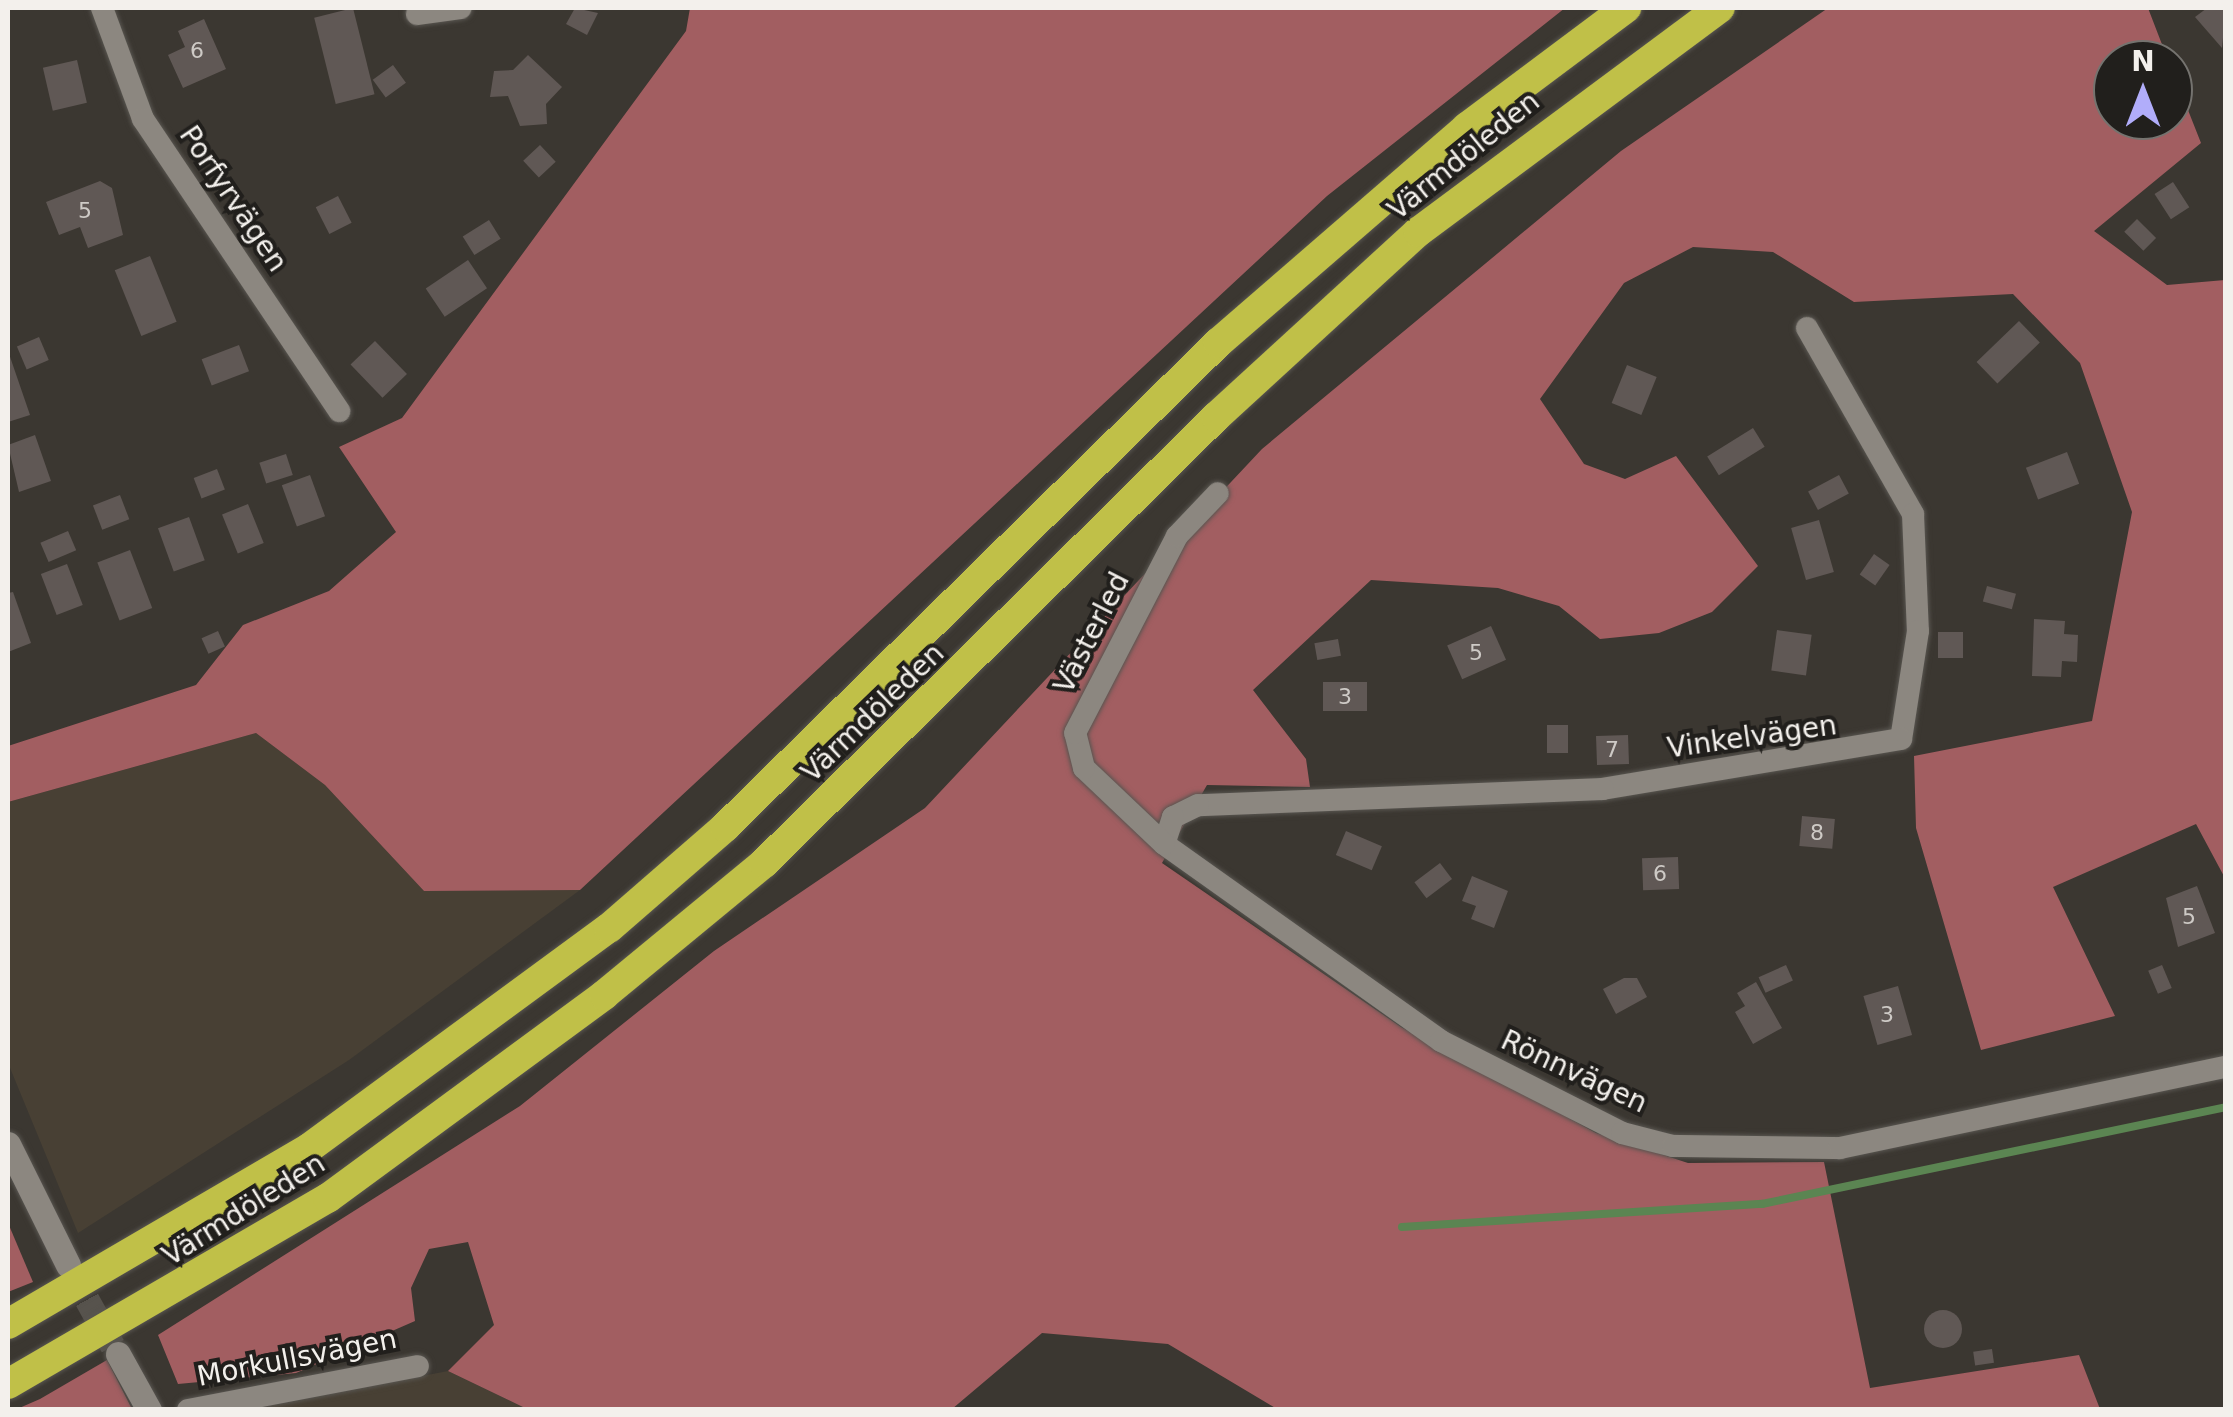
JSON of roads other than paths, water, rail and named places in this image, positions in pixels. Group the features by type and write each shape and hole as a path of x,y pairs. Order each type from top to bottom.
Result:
{"highway":[{"name":"Värmdöleden","path":"8,1324 308,1148 609,928 767,787 1218,343 1467,128 1626,8"},
{"name":"Värmdöleden","path":"8,1384 328,1198 604,995 764,863 1216,416 1418,232 1720,8"}],"street":[{"name":"Porfyrvägen","path":"102,8 143,119 339,411"},
{"path":"416,14 461,8"},
{"name":"Vinkelvägen","path":"1164,844 1173,818 1234,801 1603,788 1901,740 1918,631 1913,514 1807,328"},
{"name":"Västerled","path":"1164,844 1084,768 1076,732 1176,536 1218,493"},
{"name":"Rönnvägen","path":"1164,844 1442,1041 1610,1127 1673,1146 1840,1148 2226,1066"},
{"path":"8,1144 68,1265"},
{"path":"118,1354 150,1410"},
{"name":"Morkullsvägen","path":"188,1410 418,1366"}],"waterway":[{"path":"1402,1227 1762,1204 2226,1107"}],"tunnel":[{"path":"69,1267 113,1346"}]}
